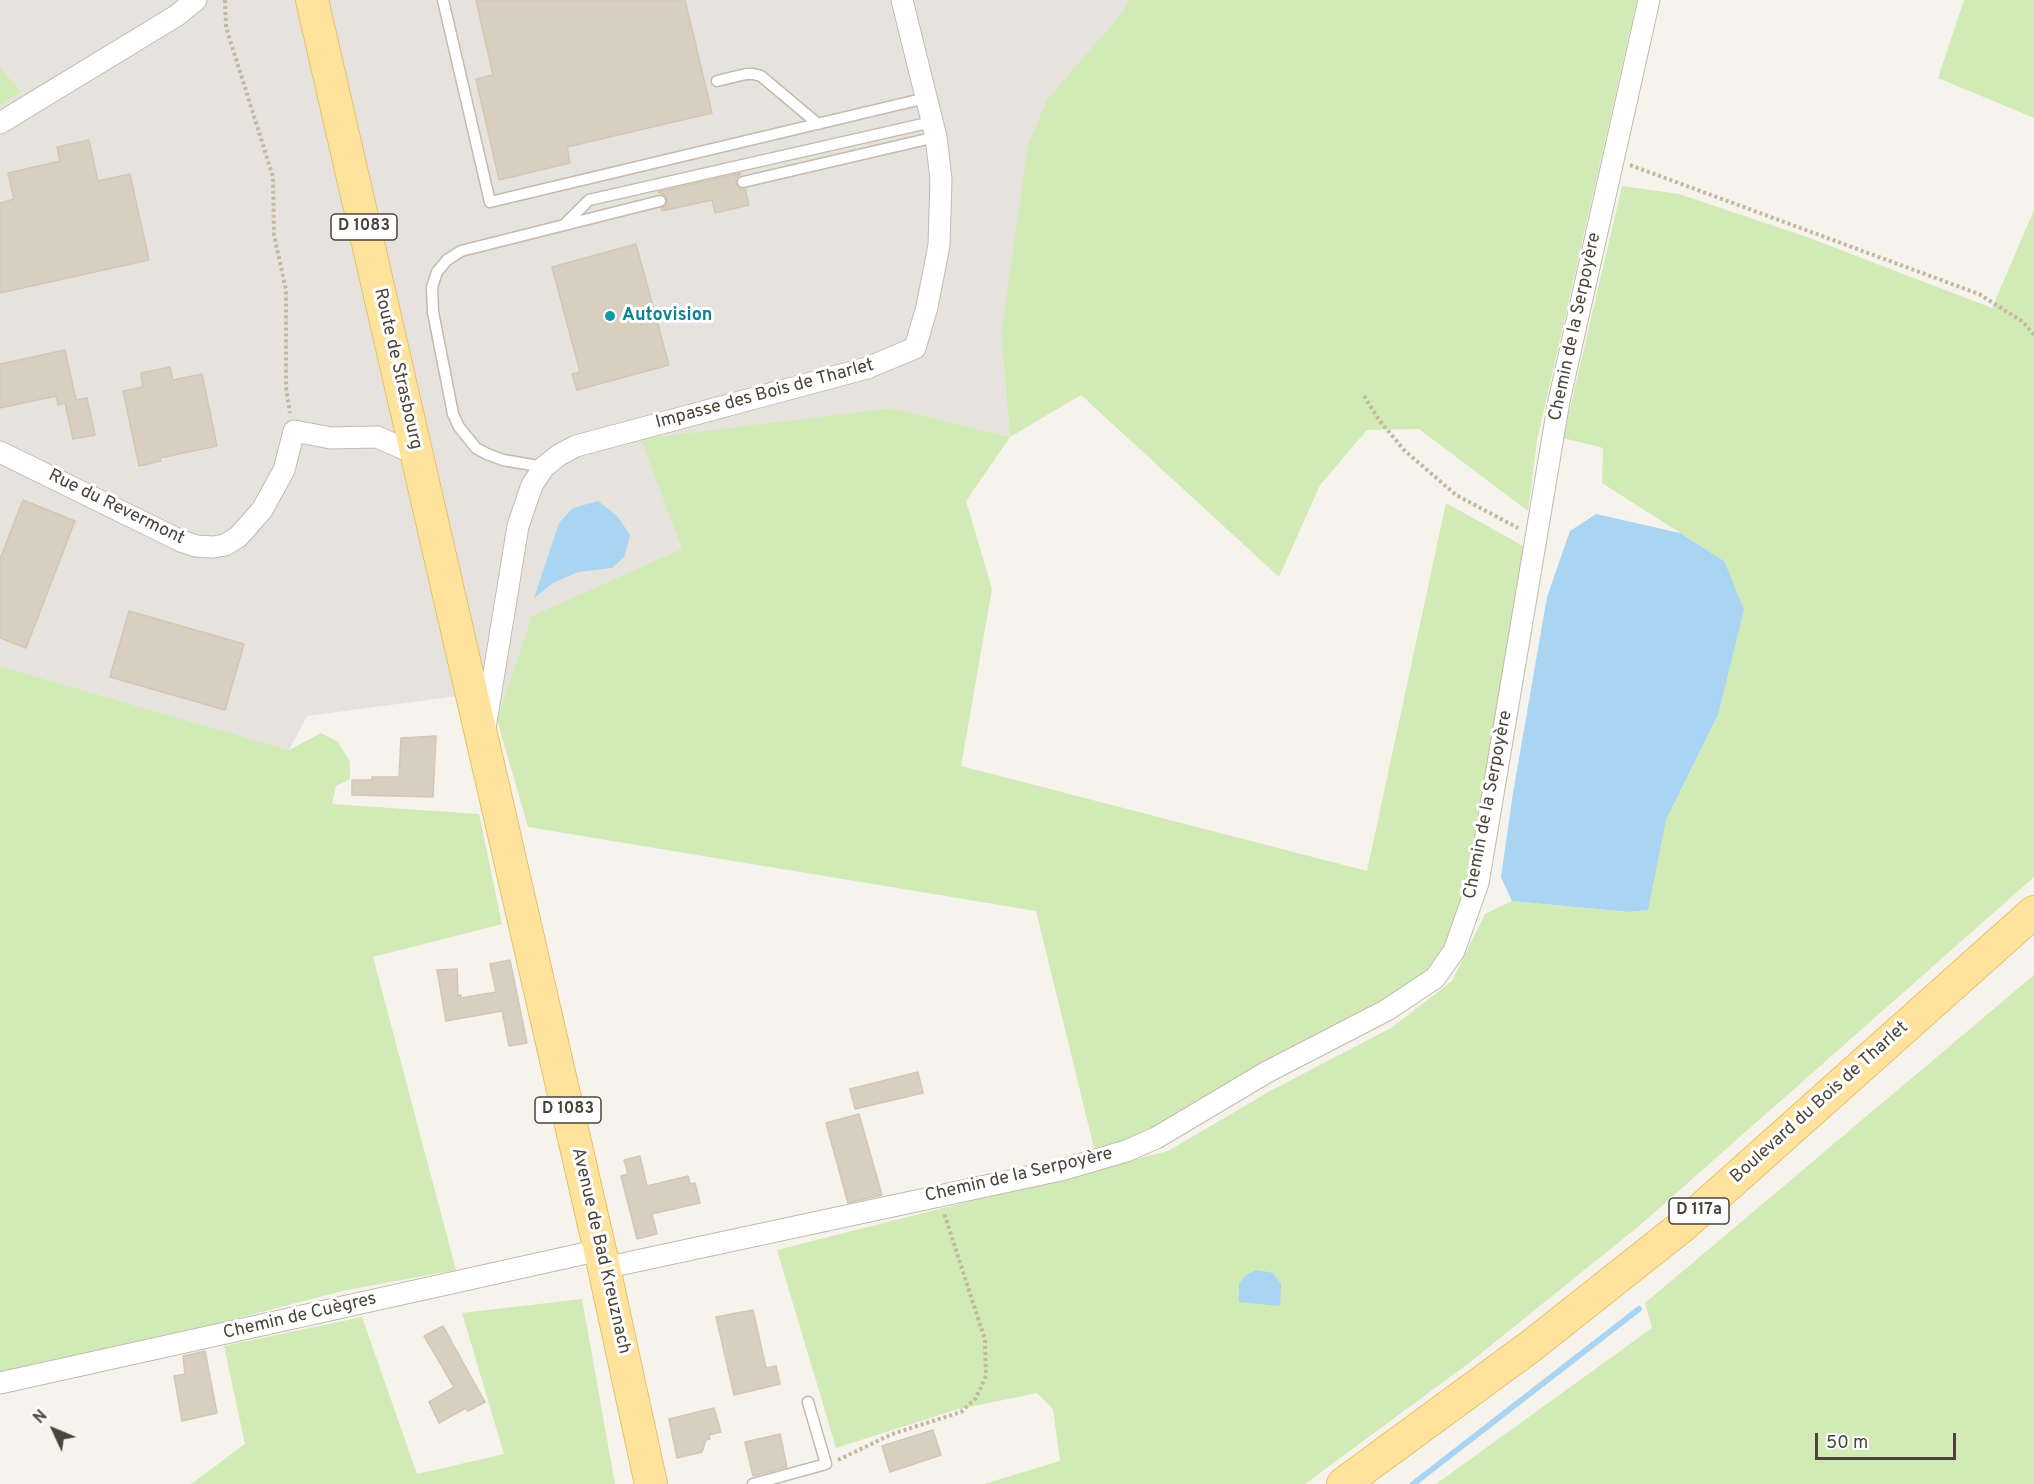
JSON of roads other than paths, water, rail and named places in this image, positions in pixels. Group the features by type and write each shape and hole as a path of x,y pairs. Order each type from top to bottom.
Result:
{"main road":[{"name":"Route de Strasbourg","path":"312,0 483,738"},
{"name":"Avenue de Bad Kreuznach","path":"483,738 651,1484"},
{"name":"Boulevard du Bois de Tharlet","path":"1343,1484 1531,1346 1680,1228 2034,912"}],"street":[{"path":"0,123 176,16 196,0"},
{"name":"Impasse des Bois de Tharlet","path":"483,738 518,526 532,485 544,467 559,455 576,446 867,368 915,348 927,308 939,245 941,179 934,129 902,0"},
{"name":"Chemin de la Serpoyère","path":"602,1259 938,1196 1065,1169 1126,1151 1156,1138 1267,1072 1387,1011 1435,978 1454,951 1478,883 1559,401 1648,0"},
{"name":"Rue du Revermont","path":"0,452 181,541 196,546 213,547 225,545 238,537 262,510 284,470 294,431 331,438 377,437 416,454"},
{"name":"Chemin de Cuègres","path":"0,1383 602,1259"}],"lane":[{"path":"443,0 490,202 926,98"},
{"path":"717,81 746,74 761,76 818,124"},
{"path":"743,182 934,129"},
{"path":"565,225 590,200 934,129"},
{"path":"544,467 503,460 487,454 476,448 459,427 453,414 433,312 432,286 437,272 447,260 461,251 660,201"},
{"path":"753,1484 826,1464 808,1402"}],"water":[{"path":"598,501 617,516 630,535 624,557 612,568 578,572 553,583 534,598 559,523 573,508"},
{"path":"1596,514 1680,533 1724,561 1744,610 1718,715 1666,820 1648,910 1629,912 1512,901 1501,877 1547,597 1570,531"},
{"path":"1257,1270 1273,1273 1281,1284 1280,1306 1239,1302 1239,1284 1246,1275"}],"waterway":[{"path":"1413,1484 1639,1309"}],"place":[{"name":"Autovision","path":"610,316"}]}
